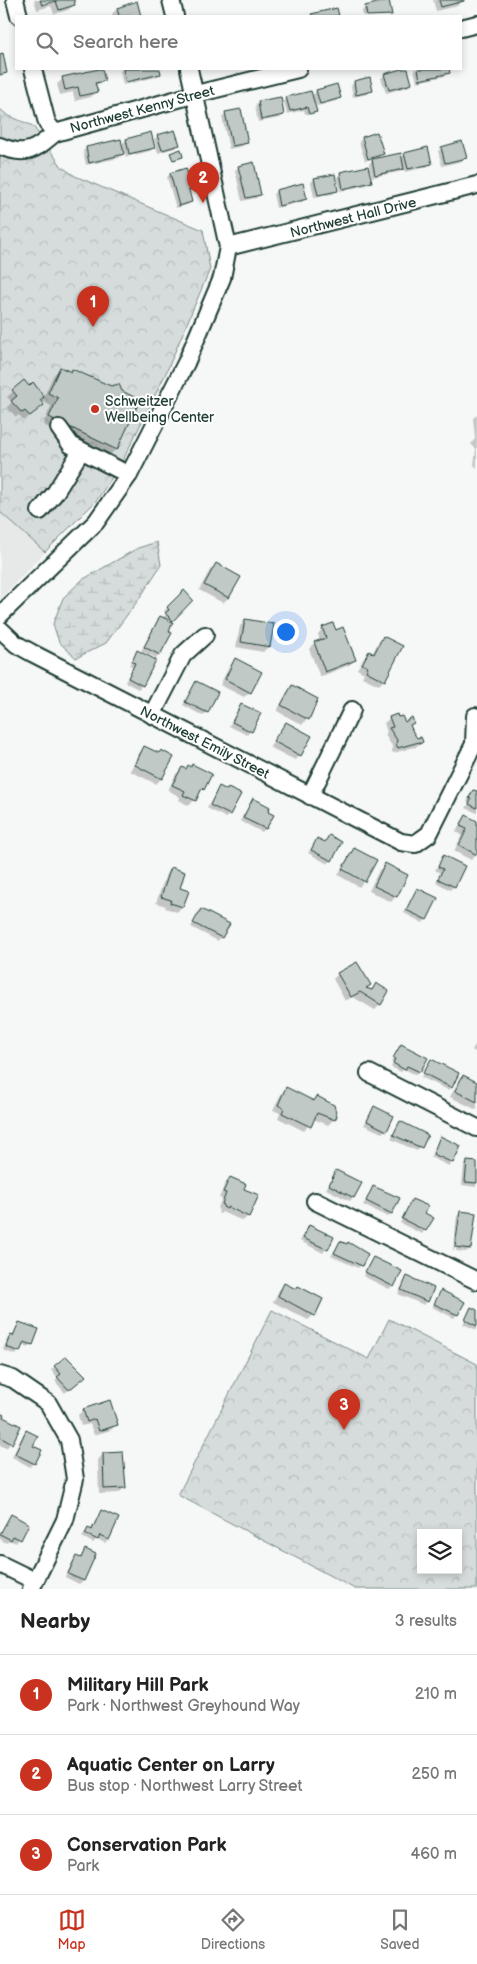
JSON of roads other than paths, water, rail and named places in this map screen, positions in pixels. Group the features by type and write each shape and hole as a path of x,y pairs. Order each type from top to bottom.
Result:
{"street":[{"path":"15,0 19,15"},
{"path":"171,0 175,15"},
{"path":"462,28 477,24"},
{"path":"0,146 12,151 29,152 40,146 51,128 33,70"},
{"path":"0,615 90,529 110,504 129,475 204,323 222,278 228,247 189,70"},
{"name":"Northwest Kenny Street","path":"51,128 294,70"},
{"name":"Northwest Hall Drive","path":"228,247 477,185"},
{"path":"59,428 71,445 129,475"},
{"path":"40,511 55,493 82,451"},
{"name":"Northwest Emily Street","path":"0,629 16,644 32,653 401,842 415,844 429,834 474,744 475,716"},
{"path":"152,714 183,655 205,635"},
{"path":"310,796 352,710"},
{"path":"369,1073 477,1128"},
{"path":"315,1201 477,1281"},
{"path":"0,1375 13,1379 48,1403 69,1440 75,1479 65,1520 33,1585 0,1564"}],"place":[{"name":"Aquatic Center on Larry","path":"203,203"},
{"name":"Military Hill Park","path":"93,327"},
{"name":"Schweitzer Wellbeing Center","path":"95,409"},
{"name":"Conservation Park","path":"344,1430"}]}
